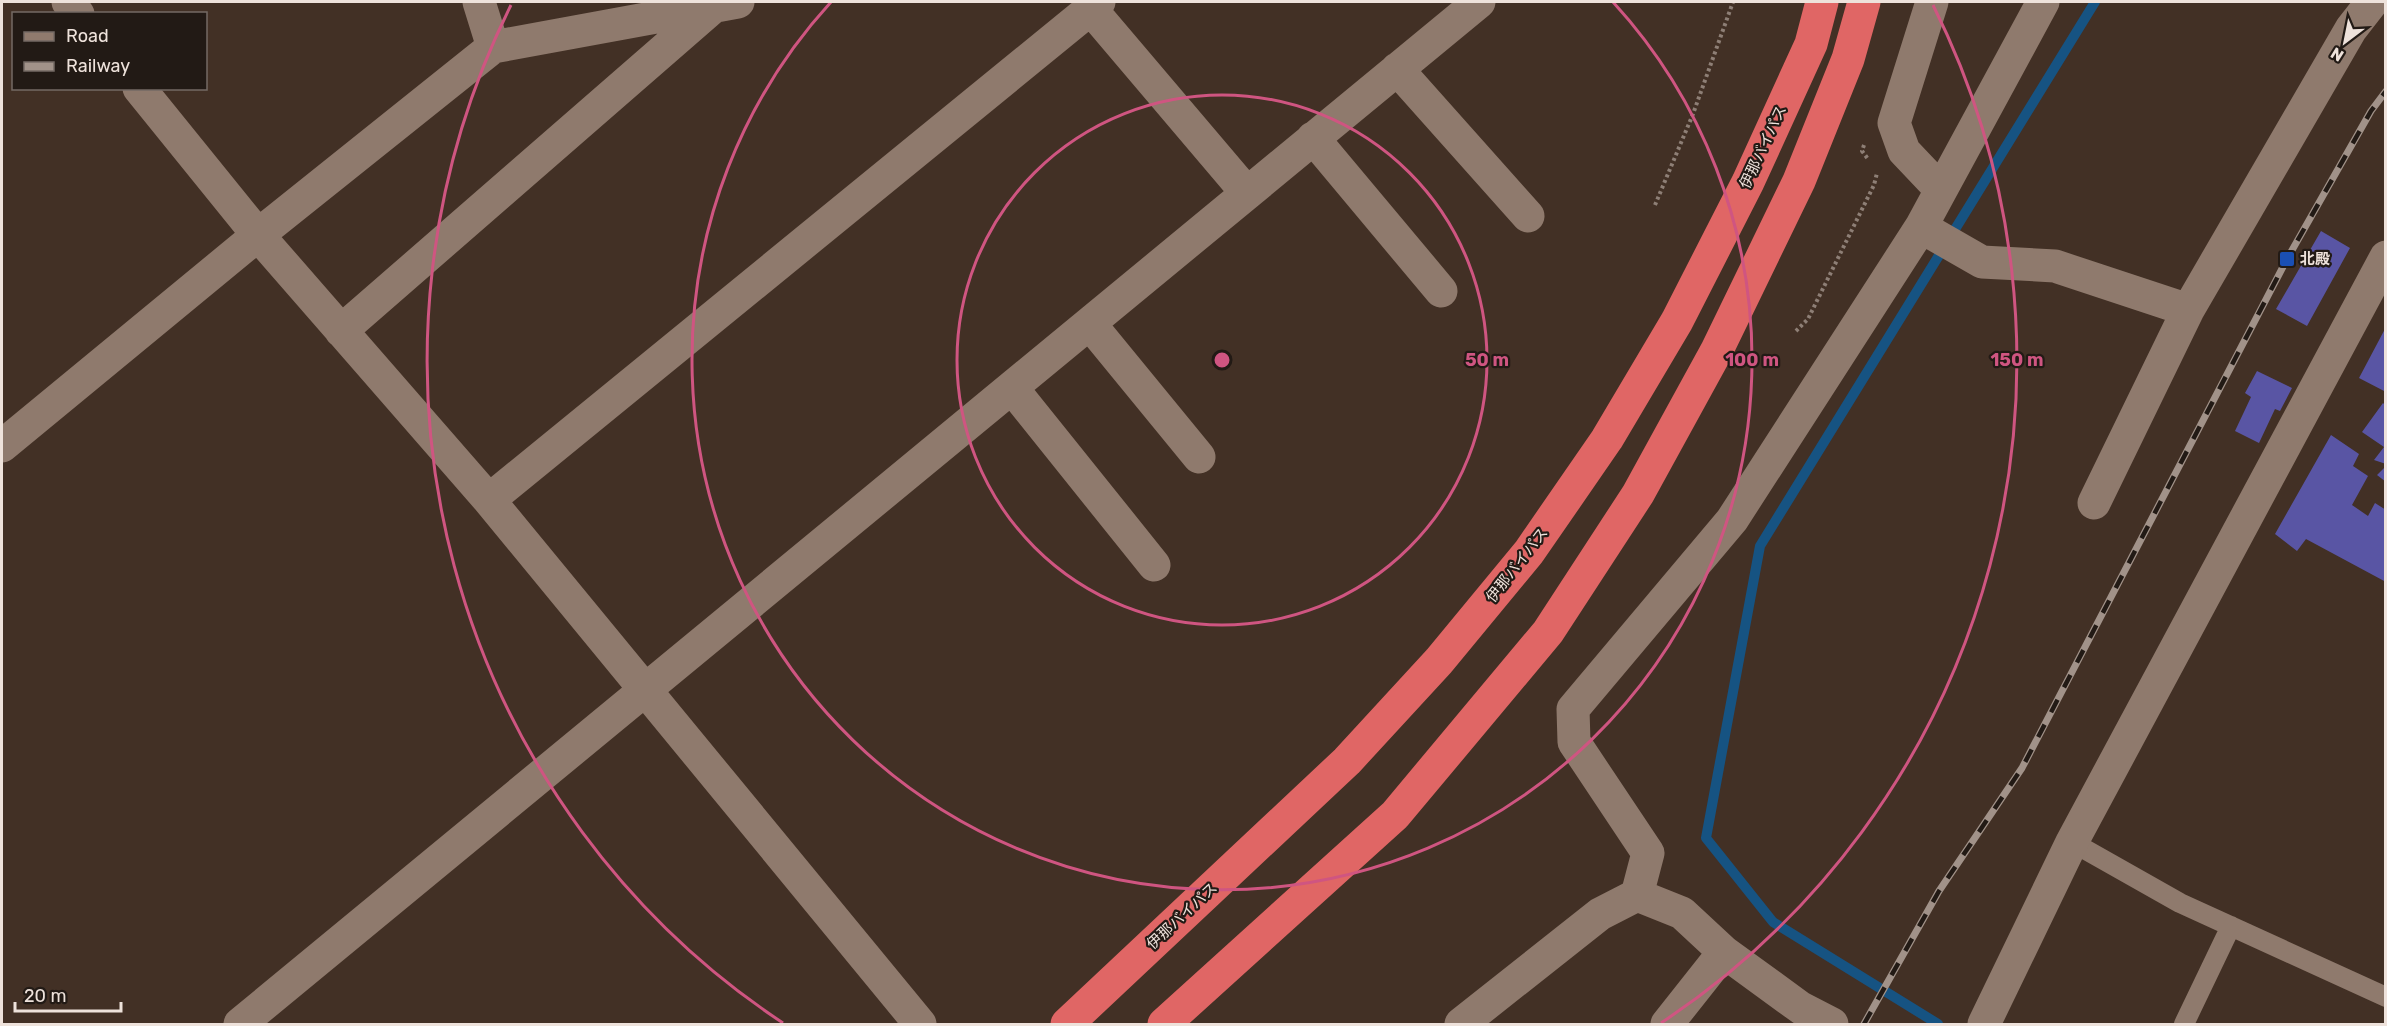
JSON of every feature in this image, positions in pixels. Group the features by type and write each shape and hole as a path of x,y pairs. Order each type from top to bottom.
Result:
{"highway":[{"name":"伊那バイパス","path":"1067,1024 1347,761 1439,661 1529,552 1607,439 1677,321 1748,182 1810,44 1822,2"},
{"path":"1164,1024 1395,815 1548,632 1638,494 1718,350 1799,181 1848,59 1864,2"}],"street":[{"path":"479,2 493,47"},
{"path":"240,1024 647,691 1479,2"},
{"path":"1932,2 1894,123 1904,150 1940,189"},
{"path":"1461,1024 1600,914 1637,895 1648,853 1574,742 1574,709 1732,520 1924,229 1940,189 2043,2"},
{"path":"2094,503 2188,310 2351,29 2372,2"},
{"path":"2,446 258,235 493,47 725,5"},
{"path":"341,331 725,5"},
{"path":"489,500 1094,5 1247,193"},
{"path":"1397,69 1528,216"},
{"path":"141,90 258,235 489,500 920,1024"},
{"path":"1313,138 1441,291"},
{"path":"1924,229 1982,262 2055,266 2188,310"},
{"path":"1984,1024 2072,842 2385,257"},
{"path":"1090,324 1199,458"},
{"path":"1012,388 1154,565"},
{"path":"1637,895 1682,913 1724,952 1801,1008 1832,1024"},
{"path":"1667,1024 1724,952"}],"lane":[{"path":"2072,842 2180,903 2385,997"},
{"path":"2184,1024 2231,926"}],"path":[{"path":"1655,205 1693,114 1732,2"},
{"path":"1796,331 1808,319 1874,185"}],"building":[{"path":"2321,231 2350,248 2307,326 2276,309"},
{"path":"2386,327 2386,392 2359,378"},
{"path":"2257,371 2292,388 2280,411 2275,409 2259,443 2235,431 2251,397 2245,393"},
{"path":"2383,403 2386,406 2386,464 2374,460 2384,447 2362,432"},
{"path":"2331,435 2359,454 2353,466 2368,476 2352,505 2368,516 2375,503 2386,510 2386,582 2306,539 2297,551 2275,534"},
{"path":"2386,466 2386,482 2377,475"}],"waterway":[{"path":"1938,1024 1773,922 1706,838 1760,546 2095,2"}],"railway":[{"path":"1864,1024 1939,891 2022,768 2287,259 2371,111 2386,91"}],"place":[{"name":"北殿","path":"2287,259"}]}
